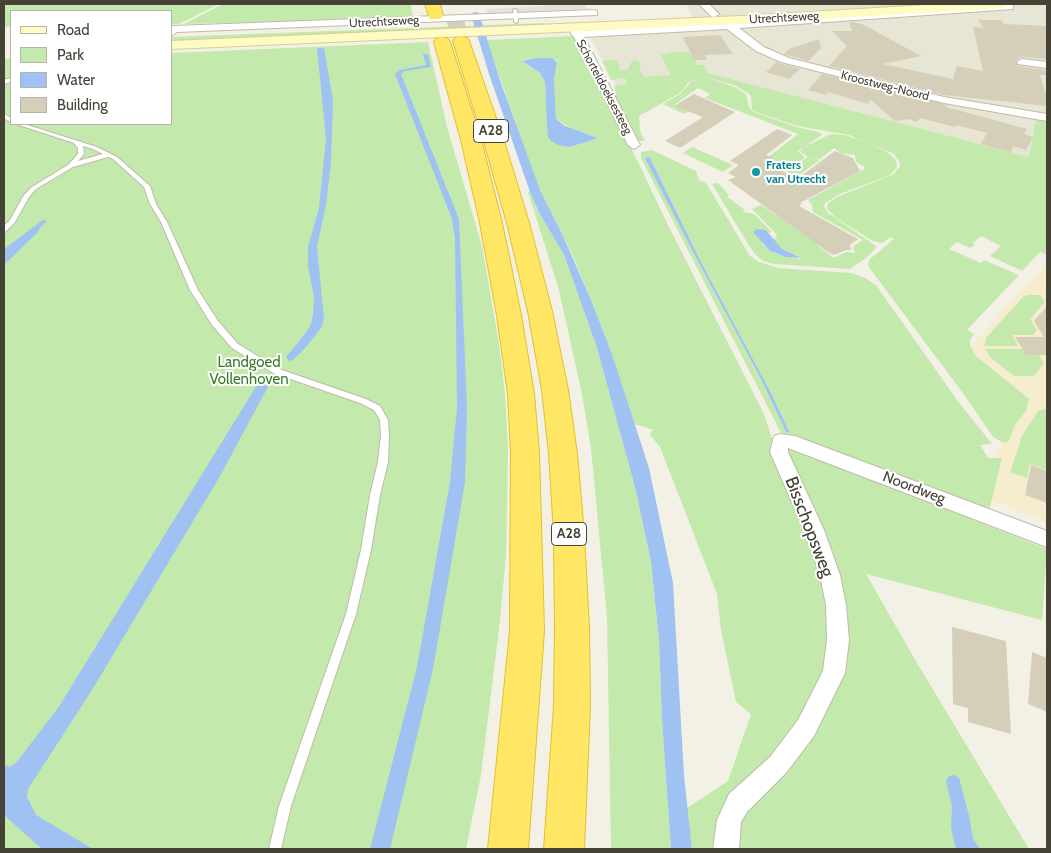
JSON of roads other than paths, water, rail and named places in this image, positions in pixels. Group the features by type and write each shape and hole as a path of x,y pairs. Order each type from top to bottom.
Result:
{"highway":[{"name":"A28","path":"452,25 471,140 491,223 509,315 520,394 525,452 527,631 508,849"},
{"name":"A28","path":"452,25 518,222 540,311 562,445 569,534 572,628 572,706 564,849"}],"main road":[{"name":"Utrechtseweg","path":"172,33 516,16 576,31 737,21 829,18 925,4"},
{"name":"Utrechtseweg","path":"172,45 549,25 709,9 737,21 782,12 1005,4"}],"street":[{"name":"Utrechtseweg","path":"576,31 1010,7 1005,4"},
{"name":"Utrechtseweg","path":"516,16 594,13"},
{"name":"Kroostweg-Noord","path":"737,21 760,49 785,60 944,100 1047,118"},
{"name":"Schorteldoeksesteeg","path":"576,31 634,145"},
{"path":"1022,62 1047,65"},
{"name":"Noordweg","path":"780,441 789,441 1047,539"},
{"name":"Bisschopsweg","path":"726,849 729,820 738,803 778,765 806,728 834,673 838,640 836,604 830,575 814,530 779,452 780,441"}],"lane":[{"path":"22,125 76,142 109,156 147,186 194,290 215,323 235,346 276,371 363,401 377,408 384,420 386,435 383,462 351,614 285,806 275,849"},
{"path":"70,166 81,154 81,148 76,142"},
{"path":"4,230 13,221 26,196 34,188 70,166 95,158 109,156"}],"water":[{"path":"474,12 479,13 501,83 540,190 563,236 612,354 649,468 673,583 684,776 692,849 671,849 662,720 659,641 651,561 636,491 597,348 564,255 540,214 530,192 489,74 471,15"},
{"path":"317,48 324,48 333,100 331,162 326,205 317,246 324,319 321,328 306,347 293,360 289,361 286,357 307,331 313,314 314,297 308,267 308,247 319,208 326,139"},
{"path":"423,54 428,54 431,67 405,71 401,74 459,219 467,407 465,482 433,669 390,849 370,849 417,667 450,482 457,407 455,239 452,219 395,74 400,70 426,65"},
{"path":"552,58 557,62 554,80 556,119 565,126 598,138 570,147 558,145 551,141 548,137 545,82 540,73 522,61"},
{"path":"648,157 790,433 786,432 761,379 692,250 645,158"},
{"path":"43,220 47,221 4,265 4,249"},
{"path":"757,229 766,230 782,249 802,258 786,257 770,251 753,232"},
{"path":"262,383 269,385 219,478 92,690 28,789 27,797 36,815 93,849 42,849 4,815 4,765 9,767 16,763 58,708 257,385"},
{"path":"954,775 959,778 973,839 980,849 956,849 951,828 952,807 946,781 949,776"}],"tunnel":[{"path":"454,16 461,41"}],"place":[{"name":"Fraters van Utrecht","path":"756,172"}],"park label":[{"name":"Landgoed Vollenhoven","path":"249,372"}]}
